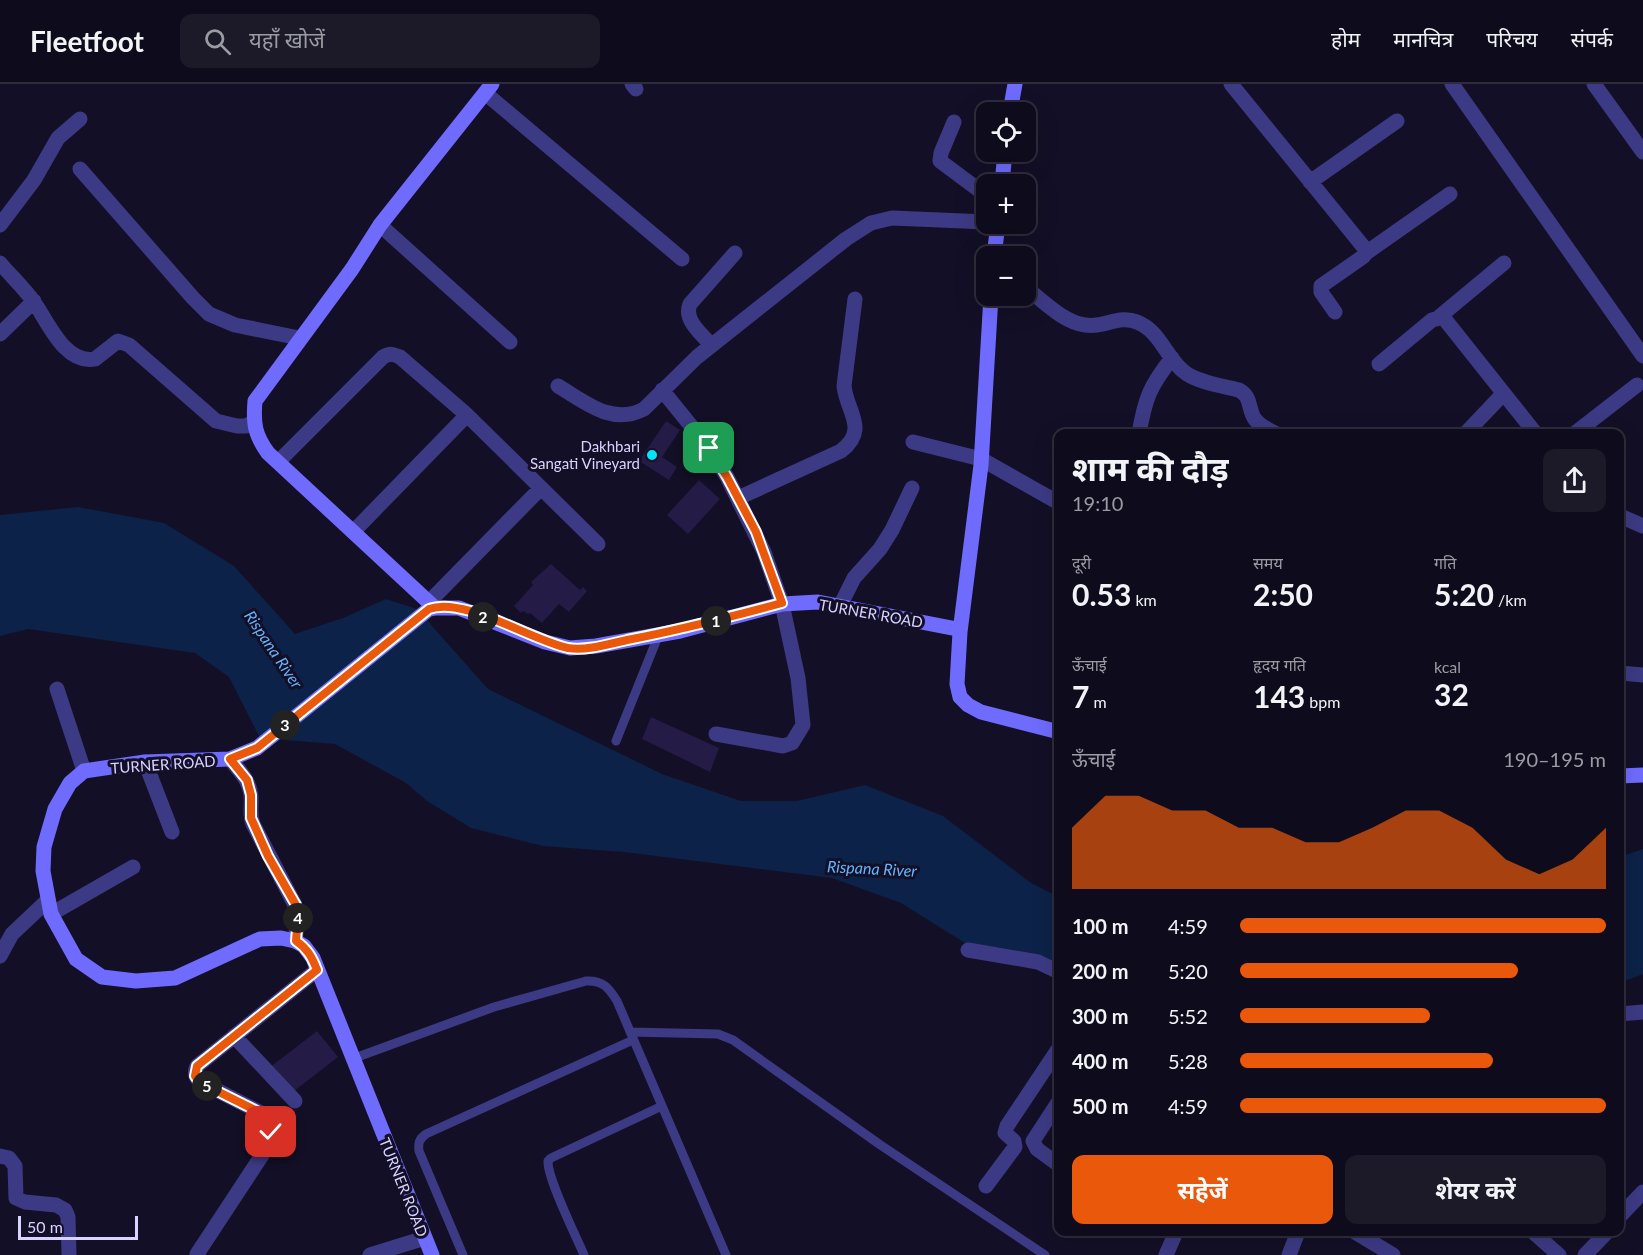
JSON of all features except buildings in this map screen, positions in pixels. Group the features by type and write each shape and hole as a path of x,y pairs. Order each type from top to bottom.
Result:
{"main road":[{"path":"1012,102 1015,84"},
{"path":"431,607 268,453 259,440 253,422 255,401 299,338 352,269 380,225 488,89"},
{"path":"990,306 981,459 960,632 957,684 960,697 968,705 981,712 1054,731"},
{"name":"TURNER ROAD","path":"84,771 145,762 230,759 257,748 431,607 459,608 545,642 570,648 596,646 659,634 782,603 818,602 957,629 960,632"},
{"path":"84,771 70,783 55,809 44,847 43,872 50,907 76,959 102,977 136,981 176,978 260,939 281,938 296,941"},
{"path":"1624,776 1643,775"},
{"name":"TURNER ROAD","path":"296,941 304,946 313,958 432,1255"}],"street":[{"path":"1231,84 1364,247 1366,253"},
{"path":"1452,84 1643,356"},
{"path":"1594,84 1643,152"},
{"path":"488,89 682,259"},
{"path":"0,225 34,180 57,138 80,119"},
{"path":"1310,182 1397,121"},
{"path":"954,122 940,161 976,187"},
{"path":"80,169 209,314 235,325 299,338"},
{"path":"1335,312 1322,292 1321,286 1450,194"},
{"path":"558,386 595,408 612,415 625,417 644,409 711,345 871,223 892,218 976,222"},
{"path":"380,225 510,342"},
{"path":"711,345 689,319 688,309 735,253"},
{"path":"0,263 34,301 57,337 68,350 80,358 95,359 118,341 124,342 216,421 237,426 246,426 253,422"},
{"path":"1379,364 1504,263"},
{"path":"1036,296 1056,312 1081,324 1095,326 1123,319 1136,321 1152,330 1172,358 1188,375 1245,393 1249,399 1253,417 1268,429"},
{"path":"738,498 841,451 850,444 855,436 856,429 845,399 844,386 855,299"},
{"path":"0,334 34,301"},
{"path":"1439,316 1446,320 1532,429"},
{"path":"278,462 383,357 389,354 400,357 467,415 598,544"},
{"path":"1140,429 1148,393 1172,358"},
{"path":"1581,429 1641,387"},
{"path":"662,390 709,448 738,498 764,552 782,603 798,678 802,725 799,735 792,743 783,746 716,734"},
{"path":"1470,429 1503,394"},
{"path":"353,532 467,415"},
{"path":"913,442 981,459 1054,500"},
{"path":"431,607 541,488"},
{"path":"840,606 854,578 880,549 892,530 912,488"},
{"path":"1624,518 1643,526"},
{"path":"1624,673 1643,675"},
{"path":"57,689 84,771"},
{"path":"230,759 247,780 251,795 251,818 268,856 296,905 298,916 296,941"},
{"path":"145,762 172,832"},
{"path":"0,956 6,929 133,867"},
{"path":"968,950 1038,962 1054,970"},
{"path":"197,1254 270,1143 271,1132 263,1114 199,1082 195,1076 197,1066 317,970"},
{"path":"1624,1014 1643,1012"},
{"path":"234,1036 295,1101"},
{"path":"986,1186 1016,1147 1014,1141 1005,1133 1007,1126 1054,1059"},
{"path":"1054,1109 1033,1141 1037,1149 1054,1161"},
{"path":"0,1156 13,1161 16,1198 25,1202 56,1205 65,1210 68,1216 69,1255"},
{"path":"1624,1212 1643,1192"},
{"path":"1166,1255 1174,1236"},
{"path":"1289,1255 1296,1236"},
{"path":"1362,1236 1393,1255"},
{"path":"1538,1236 1559,1255"},
{"path":"1586,1255 1603,1236"},
{"path":"370,1255 425,1238"}],"lane":[{"path":"616,741 659,634"},
{"path":"352,1059 494,1006 586,981 596,980 604,984 610,990 632,1036 726,1255"},
{"path":"463,1255 420,1151 418,1144 426,1134 632,1036 709,1034 718,1034 733,1040 879,1144 1045,1255"},
{"path":"584,1255 549,1171 548,1161 662,1106"}],"water":[{"name":"Rispana River","path":"78,507 164,523 234,566 295,634 343,618 386,599 417,609 488,689 662,774 741,801 797,801 865,785 943,816 1031,883 1054,894 1054,961 973,948 901,903 832,878 624,852 543,846 471,828 427,801 406,783 335,744 260,738 229,677 195,653 28,629 0,636 0,515"},
{"path":"1643,849 1643,974 1624,981 1624,856"}],"place":[{"name":"Dakhbari Sangati Vineyard","path":"652,455"}],"route":[{"path":"271,1132 263,1114 199,1082 195,1076 197,1066 317,970 313,958 304,946 296,941 298,916 296,905 268,856 249,813 251,795 247,780 230,759 257,748 429,609 459,608 545,642 570,648 596,646 680,630 782,603 756,532 709,448"}]}
